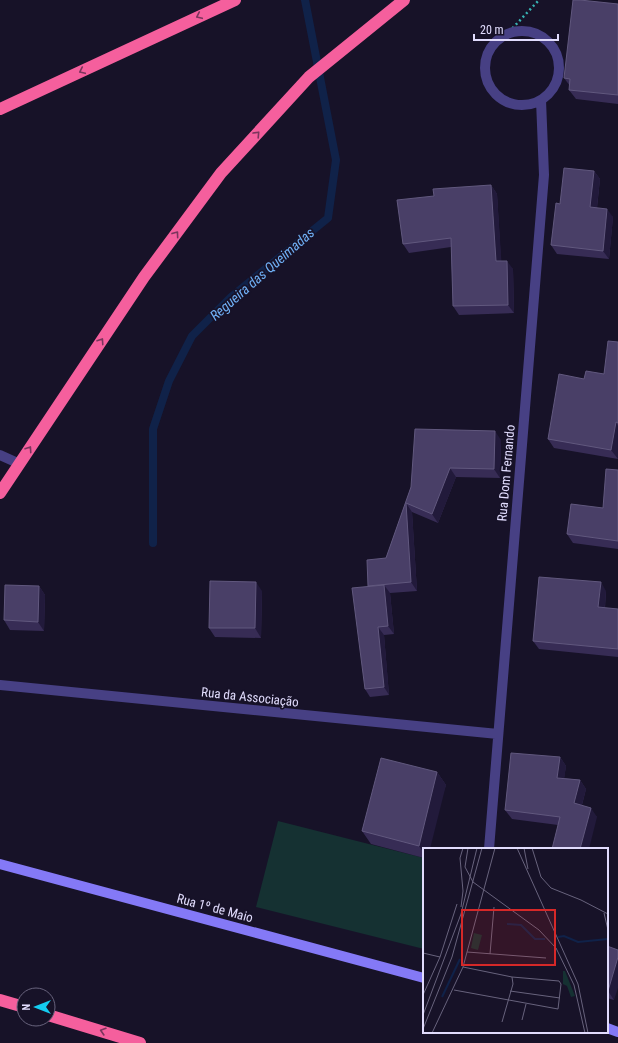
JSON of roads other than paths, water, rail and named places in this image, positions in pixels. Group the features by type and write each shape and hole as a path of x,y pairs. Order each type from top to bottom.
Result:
{"highway":[{"path":"0,109 235,0"},
{"path":"0,494 144,276 221,173 309,77 404,0"},
{"path":"0,1000 16,1005"},
{"path":"56,1017 140,1043"}],"street":[{"path":"520,30 531,31 550,42 556,52 559,62 559,73 556,84 550,93 541,100 529,104 517,105 505,101 495,94 488,84 485,72 486,59 490,48 499,38 510,32 520,30"},
{"name":"Rua Dom Fernando","path":"489,848 544,175 541,100"},
{"path":"0,455 20,464"},
{"name":"Rua da Associação","path":"0,685 498,734"},
{"name":"Rua 1º de Maio","path":"0,864 423,978"},
{"path":"608,1028 618,1032"}],"waterway":[{"name":"Regueira das Queimadas","path":"153,543 153,429 169,381 192,336 231,297 328,218 336,160 305,0"}]}
